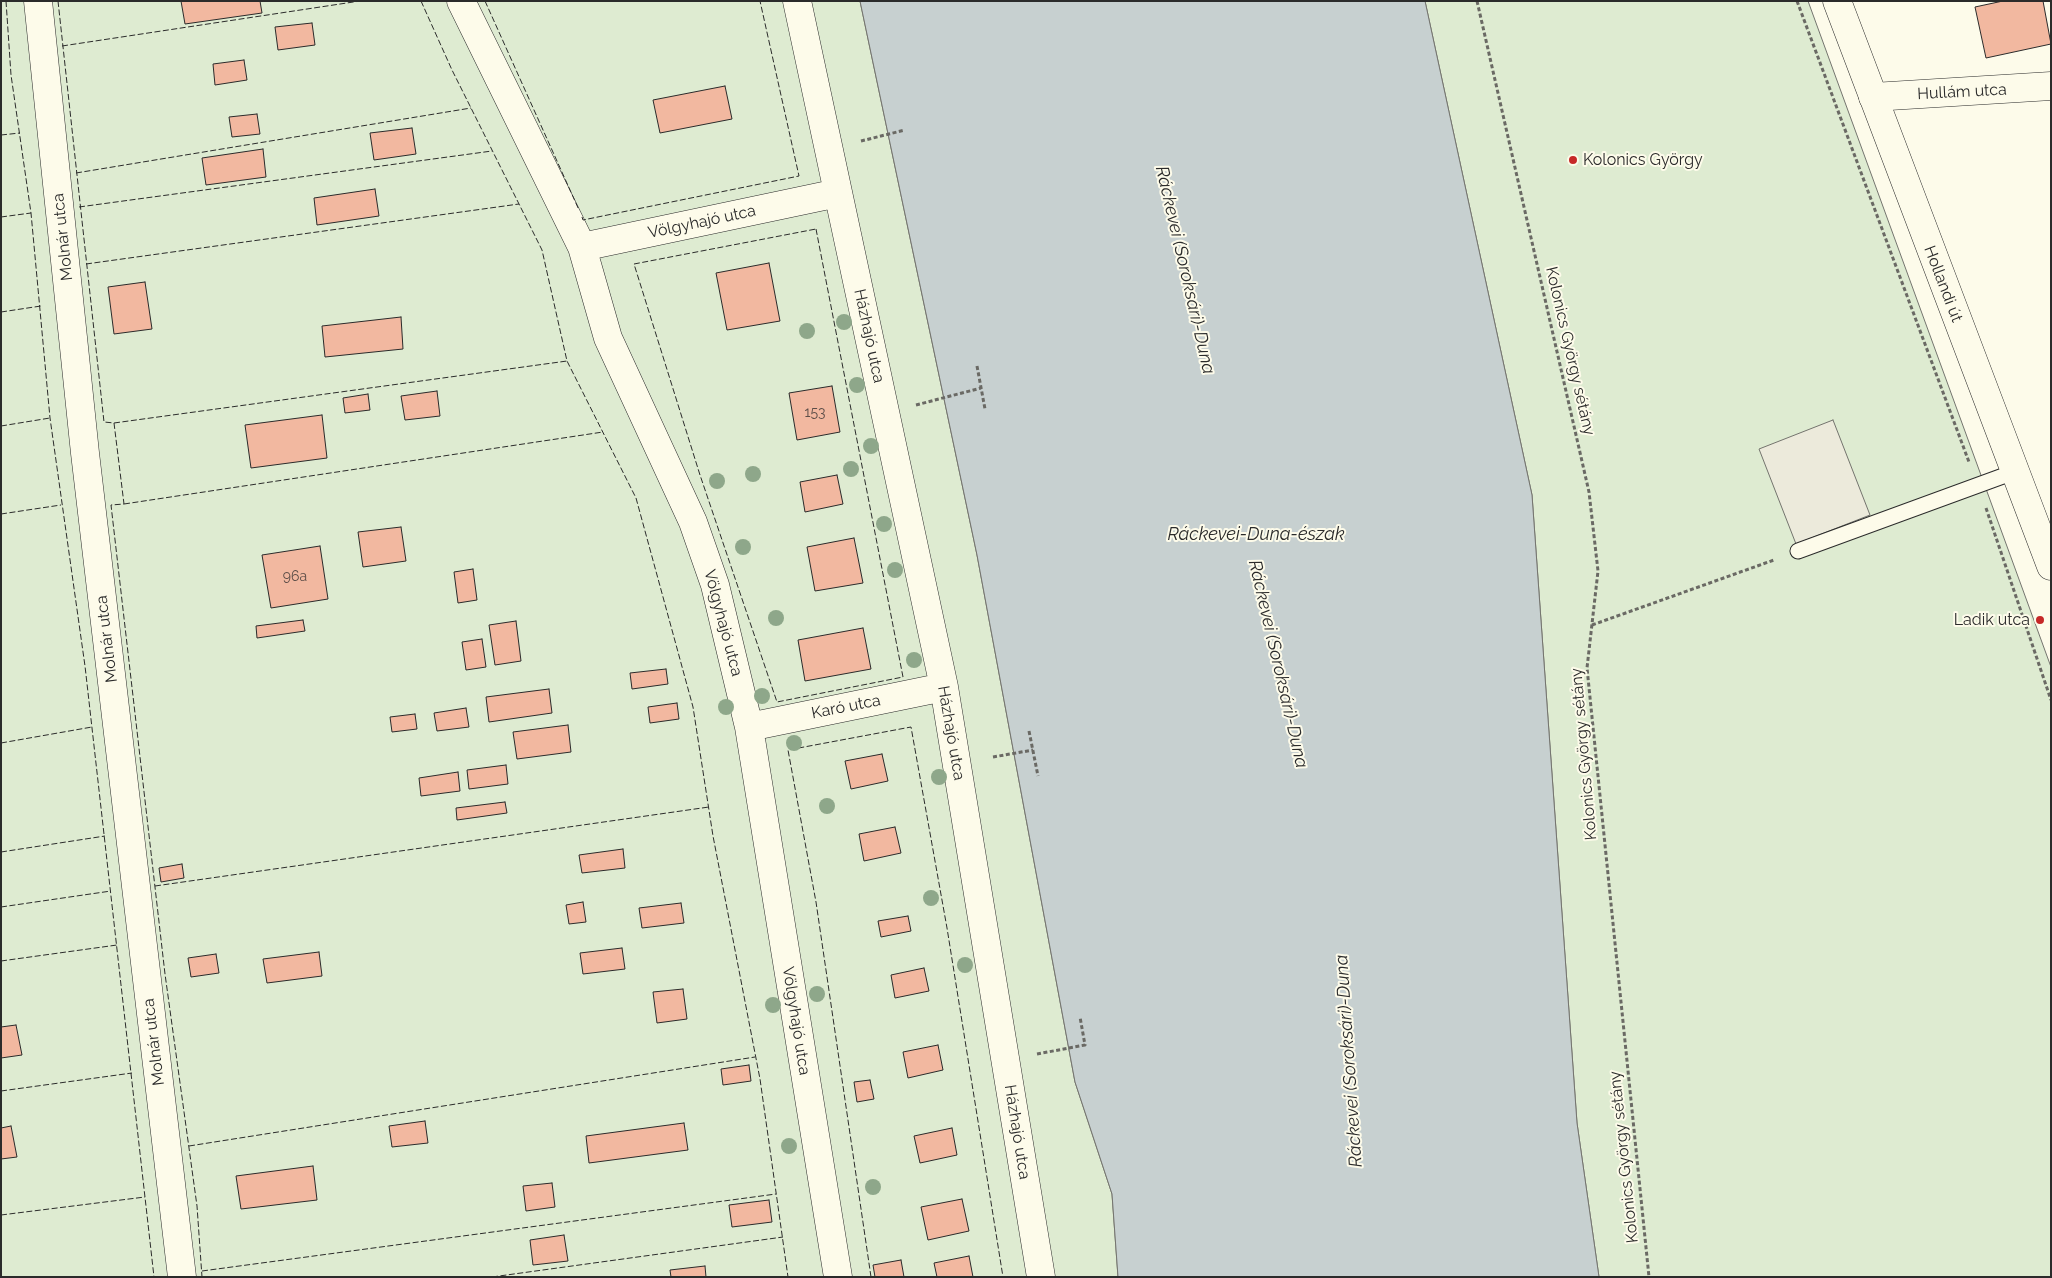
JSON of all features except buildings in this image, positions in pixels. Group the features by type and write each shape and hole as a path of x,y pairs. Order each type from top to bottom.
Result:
{"street":[{"name":"Molnár utca","path":"38,1 85,453 182,1277"},
{"path":"461,1 582,247"},
{"name":"Házhajó utca","path":"796,1 944,687 1041,1277"},
{"name":"Hollandi út","path":"1837,1 2051,566"},
{"name":"Hullám utca","path":"1873,97 2051,86"},
{"name":"Völgyhajó utca","path":"838,193 582,247 608,338 699,540 715,585 749,727 838,1277"},
{"name":"Karó utca","path":"749,727 944,687"}],"lane":[{"path":"1798,551 2014,472"}],"path":[{"name":"Kolonics György sétány","path":"1477,1 1589,492 1598,571 1587,668 1649,1277"},
{"path":"1797,1 1978,484 2051,700"},
{"path":"861,142 905,130"},
{"path":"977,366 985,409"},
{"path":"908,407 981,388"},
{"path":"1592,626 1798,551"},
{"path":"1029,730 1038,776"},
{"path":"993,757 1033,750"},
{"path":"1031,1055 1084,1045 1080,1017"}],"green space":[{"path":"1,1 860,1 977,555 1075,1082 1112,1194 1118,1277 1,1277"},
{"path":"1425,1 1808,1 2051,667 2051,1277 1599,1277 1577,1123 1532,495"}],"shaded area":[{"path":"1833,420 1870,515 1796,544 1759,449"}],"water":[{"name":"Ráckevei-Duna-észak","path":"860,1 1425,1 1532,495 1577,1123 1599,1277 1118,1277 1112,1194 1075,1082 977,555"}],"fence":[{"path":"6,1 11,75 31,213 50,418 85,666 154,1277"},
{"path":"58,1 104,422 114,423 124,504 111,505 165,974 197,1206 202,1277"},
{"path":"62,46 360,1"},
{"path":"421,1 452,70 542,250 567,361 636,498 693,707 713,836 760,1079 788,1277"},
{"path":"485,1 579,210"},
{"path":"582,217 583,220 799,176 760,1"},
{"path":"76,173 471,108"},
{"path":"1,135 20,133"},
{"path":"79,207 492,151"},
{"path":"86,264 519,204"},
{"path":"1,217 31,213"},
{"path":"816,229 903,677 777,702 700,475 634,264 816,229"},
{"path":"1,312 41,306"},
{"path":"114,423 567,361"},
{"path":"1,426 50,418"},
{"path":"124,504 603,432"},
{"path":"1,514 61,505"},
{"path":"1,743 92,727"},
{"path":"871,1277 816,902 788,750 911,727 947,928 1003,1277"},
{"path":"155,886 709,807"},
{"path":"1,852 105,836"},
{"path":"1,907 111,891"},
{"path":"1,961 117,945"},
{"path":"189,1146 755,1057"},
{"path":"1,1091 132,1073"},
{"path":"202,1271 776,1194"},
{"path":"1,1215 145,1197"},
{"path":"492,1277 783,1237"}],"place":[{"name":"Kolonics György","path":"1573,160"},
{"name":"Ladik utca","path":"2040,620"}],"water label":[{"name":"Ráckevei (Soroksári)-Duna","path":"1185,270"},
{"name":"Ráckevei (Soroksári)-Duna","path":"1278,664"},
{"name":"Ráckevei (Soroksári)-Duna","path":"1349,1061"}]}
